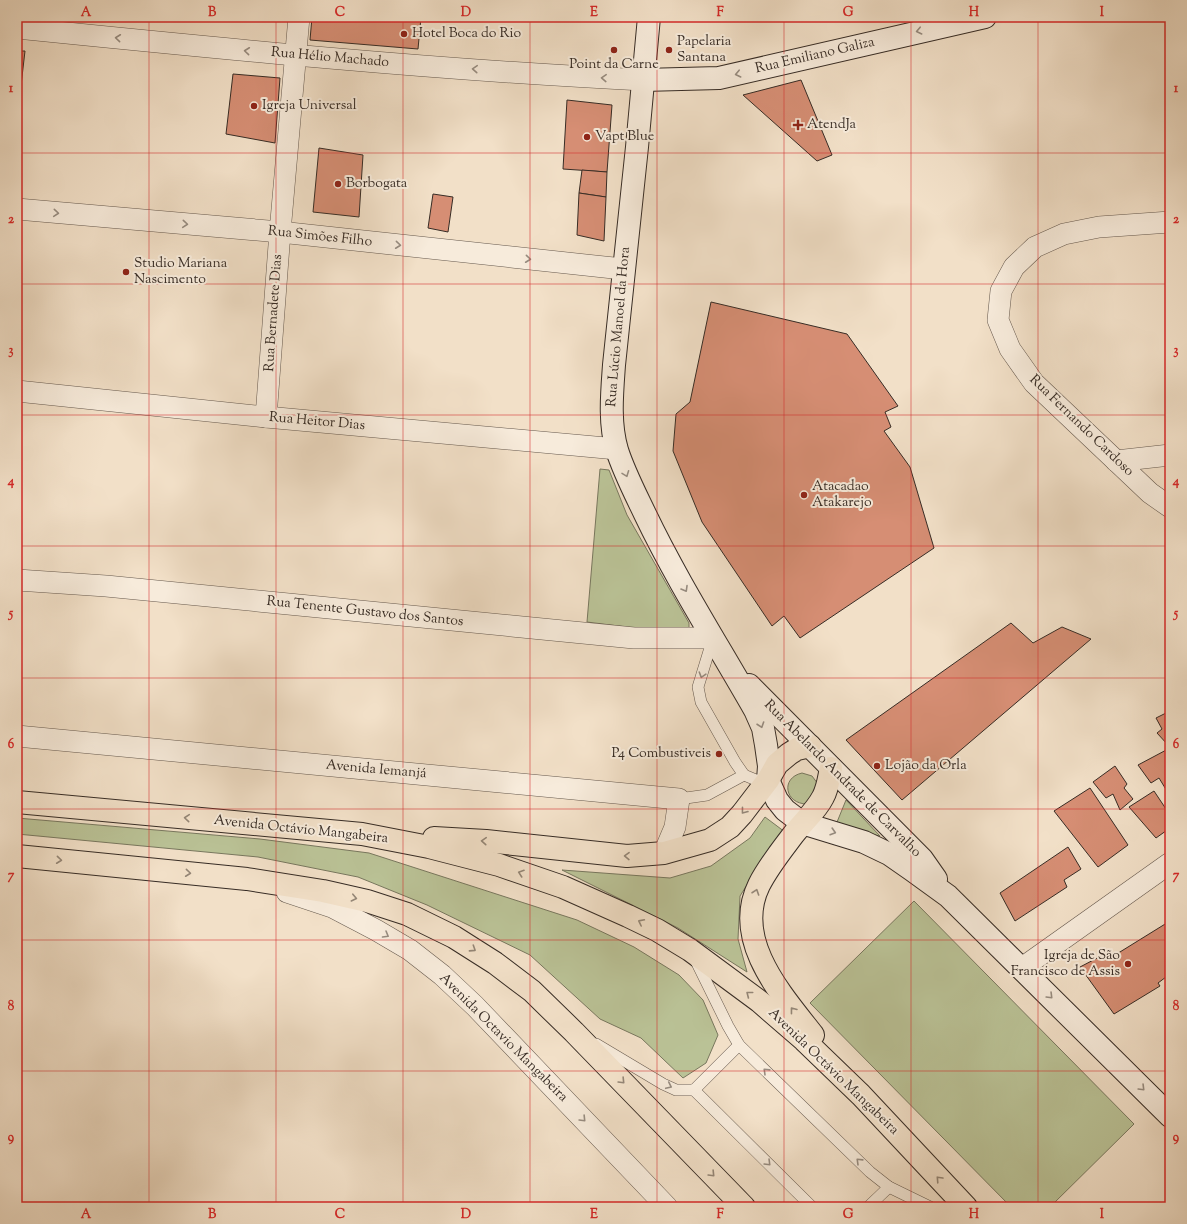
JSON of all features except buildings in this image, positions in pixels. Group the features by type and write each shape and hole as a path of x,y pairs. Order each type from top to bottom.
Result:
{"main road":[{"path":"362,834 486,841 627,856 664,853 710,840 730,827 768,780 777,764 797,749 810,746"},
{"path":"831,768 824,796 780,852 759,885 752,906 752,931 758,953 767,974 789,1005 861,1095"},
{"name":"Avenida Octávio Mangabeira","path":"17,802 362,834 429,847 499,865 563,887 657,930 690,950 759,1001 804,1040 861,1095 966,1207"},
{"path":"17,856 247,879 323,891 367,901 407,914 454,937 495,963 532,991 574,1032 744,1207"}],"street":[{"name":"Rua Bernadete Dias","path":"266,417 280,232 299,17"},
{"name":"Rua Lúcio Manoel da Hora","path":"649,17 637,147 623,269 612,396 613,425 617,449 627,478 659,544 713,638"},
{"name":"Rua Emiliano Galiza","path":"643,80 719,78 985,17"},
{"name":"Rua Hélio Machado","path":"17,28 296,56 517,73 643,80"},
{"name":"Rua Simões Filho","path":"17,210 280,232 623,269"},
{"name":"Rua Fernando Cardoso","path":"1170,222 1099,227 1064,234 1035,247 1014,267 1001,291 998,320 1010,349 1034,383 1150,493 1170,507"},
{"name":"Rua Heitor Dias","path":"17,391 266,417 617,449"},
{"path":"1116,461 1170,455"},
{"name":"Rua Tenente Gustavo dos Santos","path":"17,580 106,586 634,638 713,638"},
{"name":"Rua Abelardo Andrade de Carvalho","path":"713,638 755,710 763,728 768,766 768,780 777,800 785,810 802,823 864,842 889,854 948,896 1170,1116"},
{"name":"Rua Abelardo Andrade de Carvalho","path":"730,666 922,859 948,896"},
{"name":"Avenida Iemanjá","path":"17,736 679,799"},
{"path":"664,853 675,827 679,799"},
{"path":"1022,968 1170,863"},
{"name":"Avenida Octavio Mangabeira","path":"247,879 332,907 410,950 442,975 475,1006 667,1207"}],"lane":[{"path":"713,638 698,687 701,702 744,775 756,780 768,780"},
{"path":"679,799 707,795 744,775"},
{"path":"690,950 739,1045 870,1172 889,1187 930,1207"},
{"path":"574,1032 663,1084 676,1090 694,1090 812,1207"},
{"path":"694,1090 739,1045"},
{"path":"868,1207 889,1187"}],"green space":[{"path":"600,469 609,470 627,515 689,623 689,631 674,633 587,622"},
{"path":"802,773 812,776 818,784 807,804 794,800 790,796 788,790 790,780"},
{"path":"846,800 880,836 835,827"},
{"path":"765,817 789,835 767,853 740,896 738,939 747,972 678,928 562,870 670,878 711,866 750,838"},
{"path":"17,818 260,839 369,853 577,920 634,947 679,975 703,1000 718,1035 706,1063 683,1078 641,1038 600,1019 530,955 427,905 358,877 258,857 17,834"},
{"path":"914,901 1134,1124 1050,1207 1011,1207 810,1003"}],"place":[{"name":"Hotel Boca do Rio","path":"404,34"},
{"name":"Point da Carne","path":"614,50"},
{"name":"Papelaria Santana","path":"669,50"},
{"name":"Igreja Universal","path":"254,106"},
{"name":"AtendJa","path":"798,125"},
{"name":"Vapt Blue","path":"587,137"},
{"name":"Borbogata","path":"338,184"},
{"name":"Studio Mariana Nascimento","path":"126,272"},
{"name":"Atacadao Atakarejo","path":"804,495"},
{"name":"P4 Combustiveis","path":"719,754"},
{"name":"Lojão da Orla","path":"877,766"},
{"name":"Igreja de São Francisco de Assis","path":"1128,964"}]}
